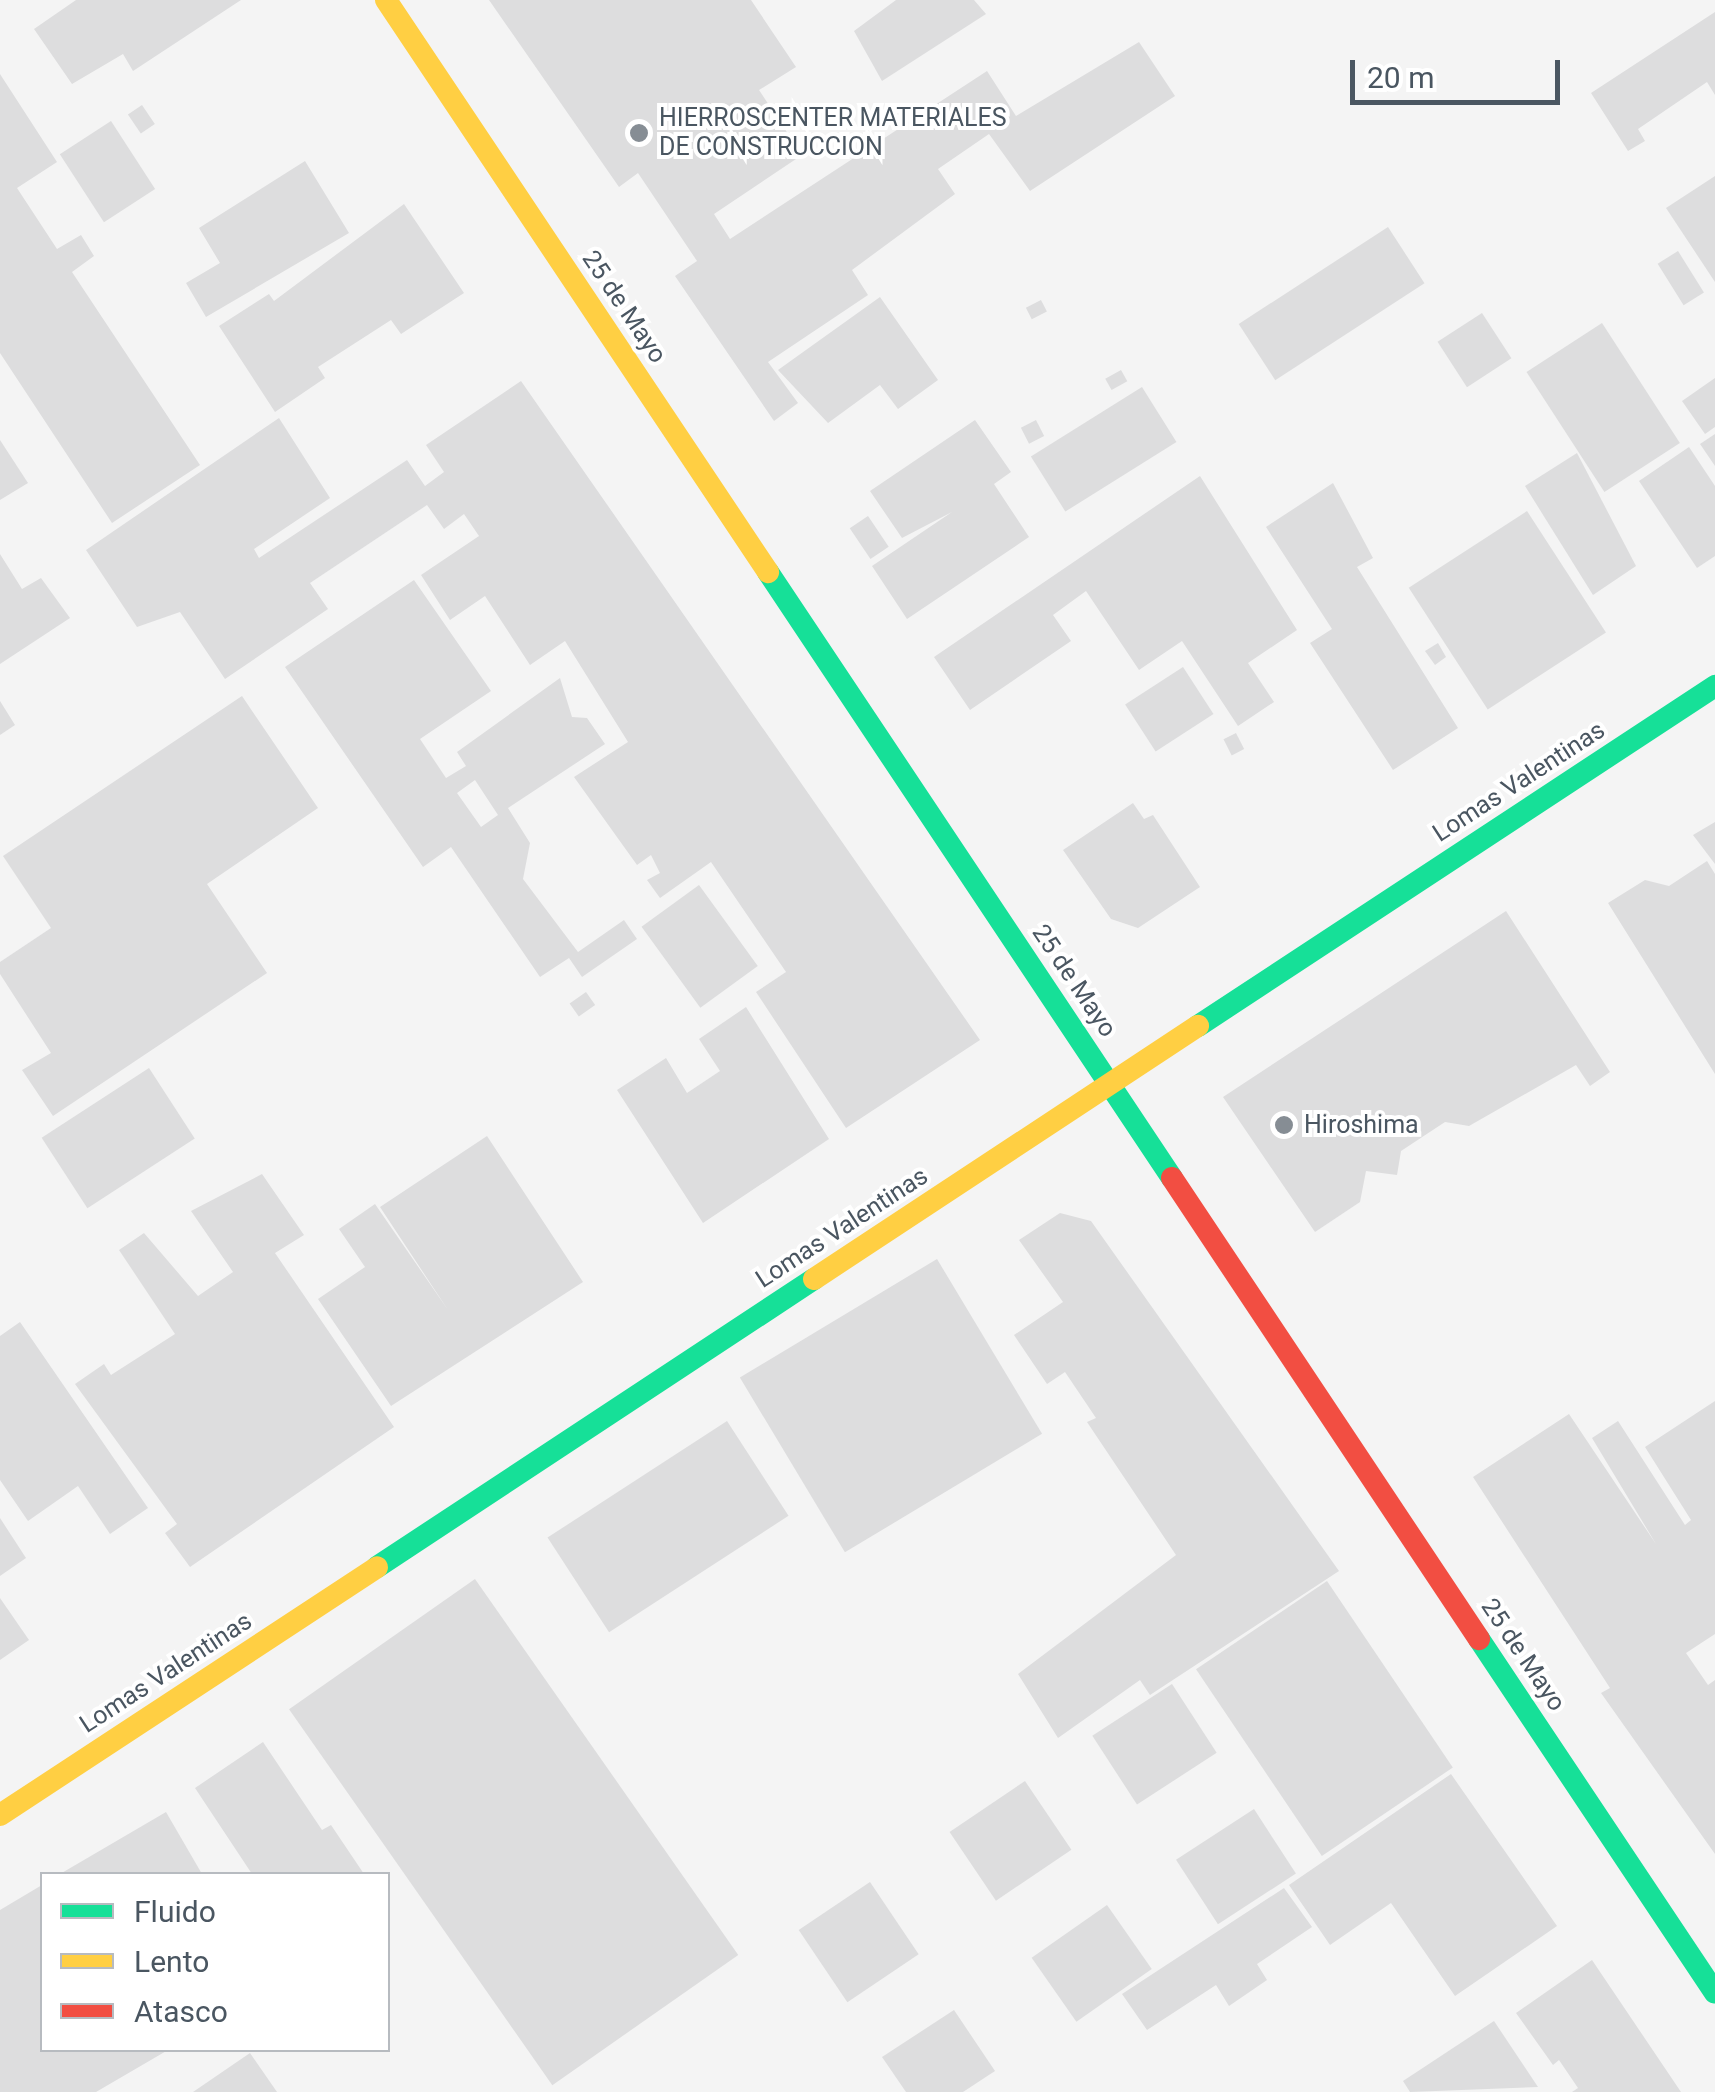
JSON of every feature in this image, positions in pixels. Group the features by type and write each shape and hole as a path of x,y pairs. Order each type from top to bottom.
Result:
{"street":[{"name":"25 de Mayo","path":"386,0 1715,1993"},
{"name":"Lomas Valentinas","path":"0,1815 1715,686"}],"building":[{"path":"76,0 241,0 133,71 123,54 72,84 34,29"},
{"path":"489,0 751,0 796,67 759,90 802,155 714,214 730,239 987,71 1016,116 1139,42 1175,96 1030,191 989,134 938,169 955,194 852,270 868,295 768,362 798,403 774,421 675,276 697,261 638,173 619,187"},
{"path":"896,0 974,0 986,14 882,81 854,31"},
{"path":"1715,12 1715,95 1707,82 1638,129 1645,141 1628,151 1591,93"},
{"path":"0,74 57,162 17,188 57,249 81,235 94,256 72,272 200,465 112,523 0,353"},
{"path":"142,105 155,124 141,134 128,115"},
{"path":"111,121 155,189 104,222 60,154"},
{"path":"305,161 349,233 206,317 186,283 220,263 199,228"},
{"path":"1715,176 1715,282 1666,208"},
{"path":"404,204 464,293 401,334 391,320 318,367 325,378 275,412 219,326 269,294 274,301"},
{"path":"1388,227 1424,283 1275,380 1239,324"},
{"path":"1678,251 1704,293 1684,305 1658,264"},
{"path":"880,297 938,380 898,409 880,385 828,423 778,370"},
{"path":"1041,300 1047,312 1032,319 1026,308"},
{"path":"1482,313 1511,358 1467,387 1438,342"},
{"path":"1602,323 1680,443 1604,492 1527,372"},
{"path":"1121,370 1127,381 1112,390 1105,379"},
{"path":"1715,378 1715,427 1705,434 1682,401"},
{"path":"521,381 980,1040 846,1128 756,992 786,972 711,862 660,898 647,880 660,873 651,855 637,865 574,777 628,742 565,641 530,665 485,596 450,620 421,575 479,536 464,514 444,529 427,505 310,583 328,609 225,679 180,612 137,627 86,550 279,418 330,498 254,549 259,558 407,460 425,486 444,472 426,445"},
{"path":"1142,387 1176,442 1065,512 1031,456"},
{"path":"975,420 1011,472 994,484 1029,537 907,619 872,566 952,512 902,538 870,491"},
{"path":"1036,420 1044,436 1029,444 1021,428"},
{"path":"1715,434 1715,466 1700,444"},
{"path":"0,440 28,483 0,500"},
{"path":"1689,447 1715,486 1715,556 1697,568 1639,481"},
{"path":"1577,453 1636,566 1593,595 1525,486"},
{"path":"1200,476 1297,630 1248,663 1274,702 1238,726 1182,641 1139,670 1086,591 1053,615 1071,641 970,710 934,657"},
{"path":"1333,483 1373,558 1357,567 1458,728 1393,770 1310,643 1332,629 1266,527"},
{"path":"1527,511 1606,633 1488,709 1409,588"},
{"path":"868,516 889,547 870,559 850,528"},
{"path":"0,554 22,589 41,578 70,618 0,664"},
{"path":"414,580 491,691 420,739 446,778 466,766 457,752 560,678 572,717 587,718 605,744 508,808 530,843 523,879 578,952 624,920 637,939 582,977 569,958 540,977 451,847 423,867 285,667","holes":["475,780 498,815 481,827 457,793"]},
{"path":"1438,643 1446,657 1435,665 1425,651"},
{"path":"1183,667 1213,714 1156,752 1125,705"},
{"path":"242,696 318,808 207,884 267,973 53,1116 22,1070 51,1053 0,974 0,962 51,928 3,856"},
{"path":"0,701 15,725 0,735"},
{"path":"1236,733 1244,749 1232,755 1224,739"},
{"path":"1133,803 1144,819 1153,815 1200,887 1138,928 1111,919 1063,850"},
{"path":"1715,822 1715,864 1693,835"},
{"path":"1707,861 1715,874 1715,1074 1608,903 1645,880 1669,886"},
{"path":"699,885 758,966 700,1008 642,927"},
{"path":"1506,911 1610,1072 1590,1086 1576,1065 1469,1126 1445,1122 1401,1151 1397,1175 1366,1171 1360,1202 1315,1232 1223,1097"},
{"path":"586,992 595,1005 579,1017 570,1003"},
{"path":"746,1007 829,1139 703,1223 617,1090 666,1058 687,1093 720,1071 699,1039"},
{"path":"149,1068 195,1138 87,1208 42,1138"},
{"path":"487,1136 583,1282 391,1406 318,1299 365,1267 339,1229 375,1204 448,1310 380,1207"},
{"path":"262,1174 304,1235 275,1253 394,1427 190,1567 165,1533 177,1524 75,1384 104,1364 111,1375 175,1334 119,1250 144,1233 198,1296 233,1272 191,1211"},
{"path":"1060,1213 1091,1221 1339,1571 1150,1695 1140,1680 1058,1738 1018,1674 1176,1555 1087,1422 1096,1418 1065,1372 1047,1384 1014,1335 1063,1302 1019,1240"},
{"path":"937,1259 1042,1434 845,1552 740,1377"},
{"path":"20,1322 148,1508 110,1534 78,1486 28,1521 0,1480 0,1336"},
{"path":"1715,1401 1715,1634 1686,1653 1708,1685 1715,1680 1715,1854 1601,1693 1610,1688 1473,1477 1569,1414 1656,1544 1592,1438 1618,1421 1685,1525 1691,1520 1645,1447"},
{"path":"727,1421 789,1516 609,1632 548,1538"},
{"path":"0,1518 26,1558 0,1576"},
{"path":"475,1579 738,1955 552,2085 289,1709"},
{"path":"1327,1581 1453,1768 1322,1856 1196,1669"},
{"path":"0,1598 29,1640 0,1660"},
{"path":"1172,1684 1217,1753 1137,1805 1092,1736"},
{"path":"263,1742 322,1830 331,1825 363,1872 251,1872 195,1788"},
{"path":"1451,1774 1557,1926 1455,1996 1391,1903 1330,1945 1289,1885"},
{"path":"1025,1781 1071,1850 996,1901 950,1832"},
{"path":"1254,1809 1296,1874 1218,1924 1176,1860"},
{"path":"166,1812 201,1872 63,1872"},
{"path":"870,1882 919,1954 847,2002 799,1930"},
{"path":"40,1886 40,2052 165,2052 96,2092 0,2092 0,1910"},
{"path":"1284,1888 1312,1927 1257,1964 1267,1980 1229,2006 1216,1985 1147,2030 1122,1994"},
{"path":"1107,1905 1152,1969 1076,2022 1032,1958"},
{"path":"1592,1960 1681,2092 1572,2092 1578,2088 1559,2060 1553,2065 1516,2013"},
{"path":"954,2010 995,2071 963,2092 906,2092 882,2057"},
{"path":"1494,2021 1538,2087 1410,2092 1403,2081"},
{"path":"250,2053 277,2092 193,2092"}],"traffic: fast":[{"path":"768,572 1172,1178"},
{"path":"1198,1026 1715,686"},
{"path":"377,1567 814,1279"},
{"path":"1479,1639 1715,1993"}],"traffic: slow":[{"path":"386,0 768,572"},
{"path":"814,1279 1198,1026"},
{"path":"0,1815 377,1567"}],"traffic: jam":[{"path":"1172,1178 1479,1639"}],"place":[{"name":"HIERROSCENTER MATERIALES DE CONSTRUCCION","path":"639,133"},
{"name":"Hiroshima","path":"1284,1125"}]}
